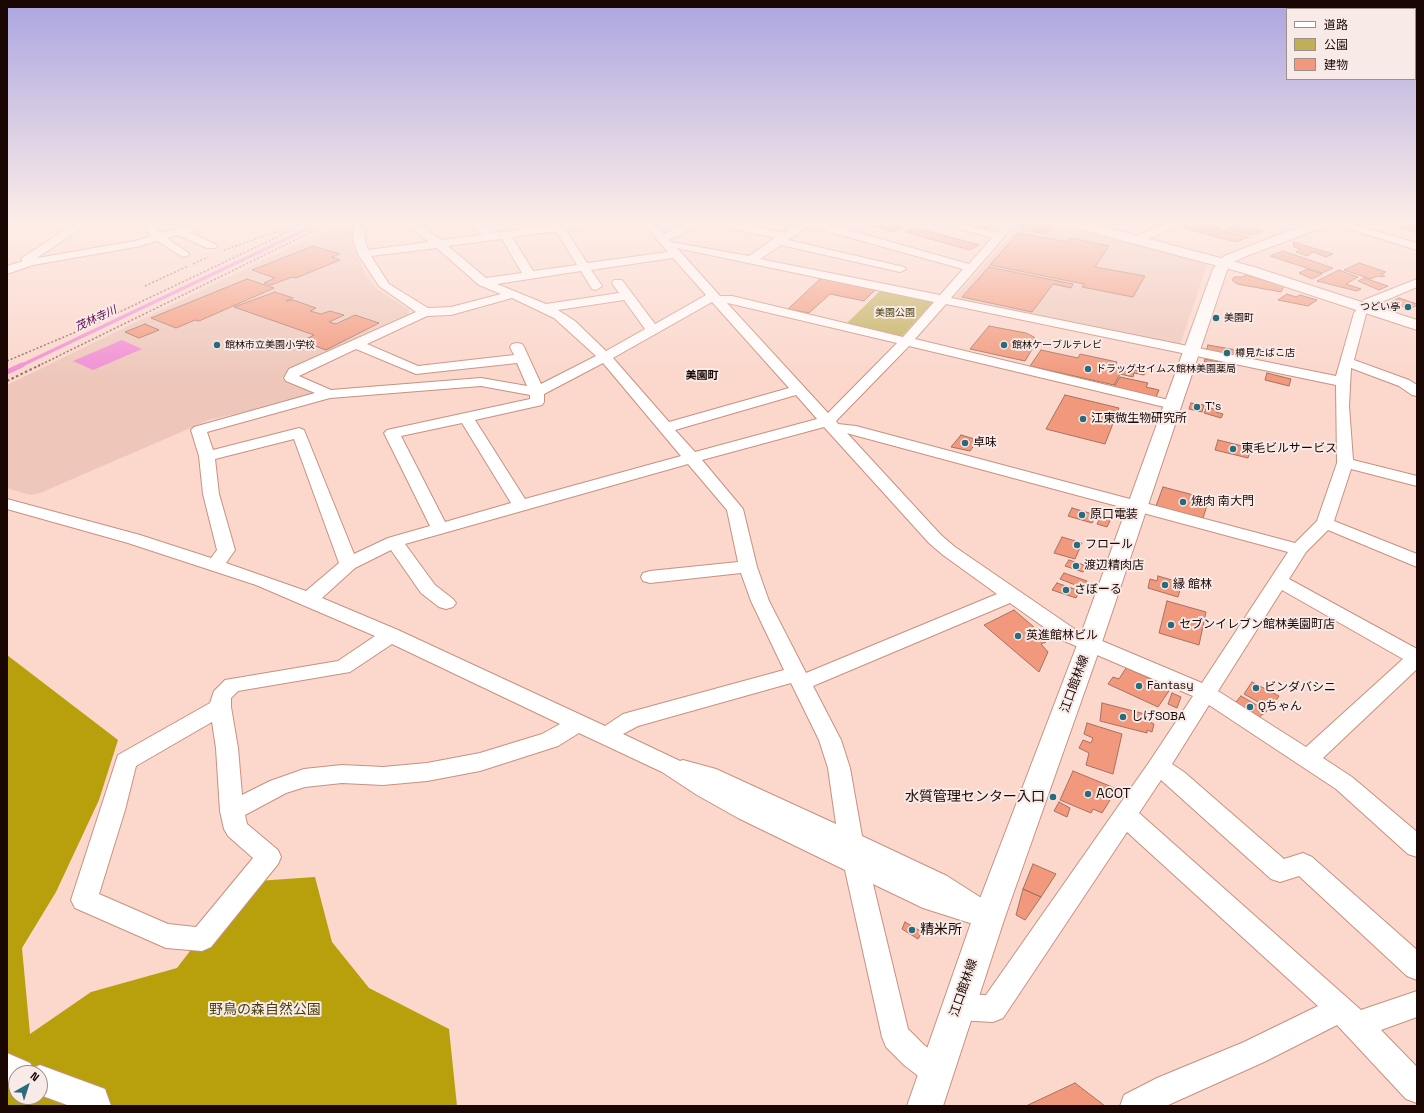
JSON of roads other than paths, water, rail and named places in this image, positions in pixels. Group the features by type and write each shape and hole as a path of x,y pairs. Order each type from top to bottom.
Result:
{"main road":[{"name":"江口館林線","path":"925,1106 957,1007 989,916 1089,645 1219,273"},
{"path":"1265,273 1367,306 1417,325"},
{"path":"1367,306 1417,319"}],"street":[{"path":"376,273 385,286 425,312"},
{"path":"473,273 483,282 510,295 545,308 570,324 605,357 735,509 748,567 760,601 830,740 837,761 853,853 896,1037 914,1055 936,1072"},
{"path":"483,282 543,273"},
{"path":"586,273 596,286"},
{"path":"693,273 829,424 936,539 949,551 1069,634 1089,645 1206,693 1344,784 1417,847"},
{"path":"813,273 1343,382"},
{"path":"880,287 896,273"},
{"path":"829,424 967,273"},
{"path":"618,283 650,326 654,329"},
{"path":"957,1007 993,1009 1158,767 1280,581 1299,549 1325,523 1345,463 1342,406 1343,382 1360,313 1367,306 1417,283"},
{"path":"329,394 291,378 294,372 425,312 451,311 510,295"},
{"path":"545,308 627,296"},
{"path":"216,565 226,550 211,494 207,456 198,430 329,394 481,382 537,392 605,357 654,329 716,298 732,300 1173,405"},
{"path":"356,344 416,370 520,352 537,392 537,402 392,433 439,528"},
{"path":"1347,362 1399,381 1417,392"},
{"path":"1399,381 1417,376"},
{"path":"665,428 799,390"},
{"path":"466,417 520,506"},
{"path":"309,599 349,564 394,542 439,528 692,458 829,424 1299,549"},
{"path":"207,456 299,433 349,564"},
{"path":"1345,463 1417,481"},
{"path":"7,504 134,539 216,565 309,599 391,635 670,766 746,811 853,853 932,900 989,916"},
{"path":"1325,523 1417,561"},
{"path":"394,542 428,588 446,603"},
{"path":"650,577 748,567"},
{"path":"1280,581 1417,658 1307,760"},
{"path":"608,736 616,728 631,720 799,678 1011,595"},
{"path":"220,707 126,762 113,810 84,900 166,936 202,939 269,857 236,829 232,811 227,748 220,707 221,696 232,685 343,667 391,635"},
{"path":"232,811 278,787 304,778 342,774 383,776 427,772 480,762 550,740 567,730 576,722"},
{"path":"1158,767 1176,778 1280,871 1303,864 1417,967"},
{"path":"1125,815 1349,1017 1417,1088"},
{"path":"1135,1106 1168,1089 1254,1052 1349,1017 1417,1004"},
{"path":"48,1083 94,1100 96,1106"}],"waterway":[{"name":"茂林寺川","path":"20,366 215,273"},
{"name":"茂林寺川","path":"7,372 22,365"}],"place":[{"name":"つどい亭","path":"1408,307"},
{"name":"美園町","path":"1216,318"},
{"name":"館林市立美園小学校","path":"217,345"},
{"name":"館林ケーブルテレビ","path":"1004,345"},
{"name":"樽見たばこ店","path":"1227,353"},
{"name":"ドラッグセイムス館林美園薬局","path":"1088,369"},
{"name":"T's","path":"1197,407"},
{"name":"江東微生物研究所","path":"1083,419"},
{"name":"卓味","path":"965,443"},
{"name":"東毛ビルサービス","path":"1233,449"},
{"name":"焼肉 南大門","path":"1183,502"},
{"name":"原口電装","path":"1082,515"},
{"name":"フロール","path":"1077,545"},
{"name":"渡辺精肉店","path":"1076,566"},
{"name":"縁 館林","path":"1165,585"},
{"name":"さぼーる","path":"1066,590"},
{"name":"セブンイレブン館林美園町店","path":"1171,625"},
{"name":"英進館林ビル","path":"1018,636"},
{"name":"Fantasy","path":"1139,686"},
{"name":"ビンダバシニ","path":"1256,688"},
{"name":"Qちゃん","path":"1250,707"},
{"name":"しげSOBA","path":"1123,717"},
{"name":"ACOT","path":"1088,794"},
{"name":"水質管理センター入口","path":"1053,797"},
{"name":"精米所","path":"912,930"}],"district":[{"name":"美園町","path":"702,376"}],"park label":[{"name":"美園公園","path":"895,313"},
{"name":"野鳥の森自然公園","path":"265,1010"}]}
